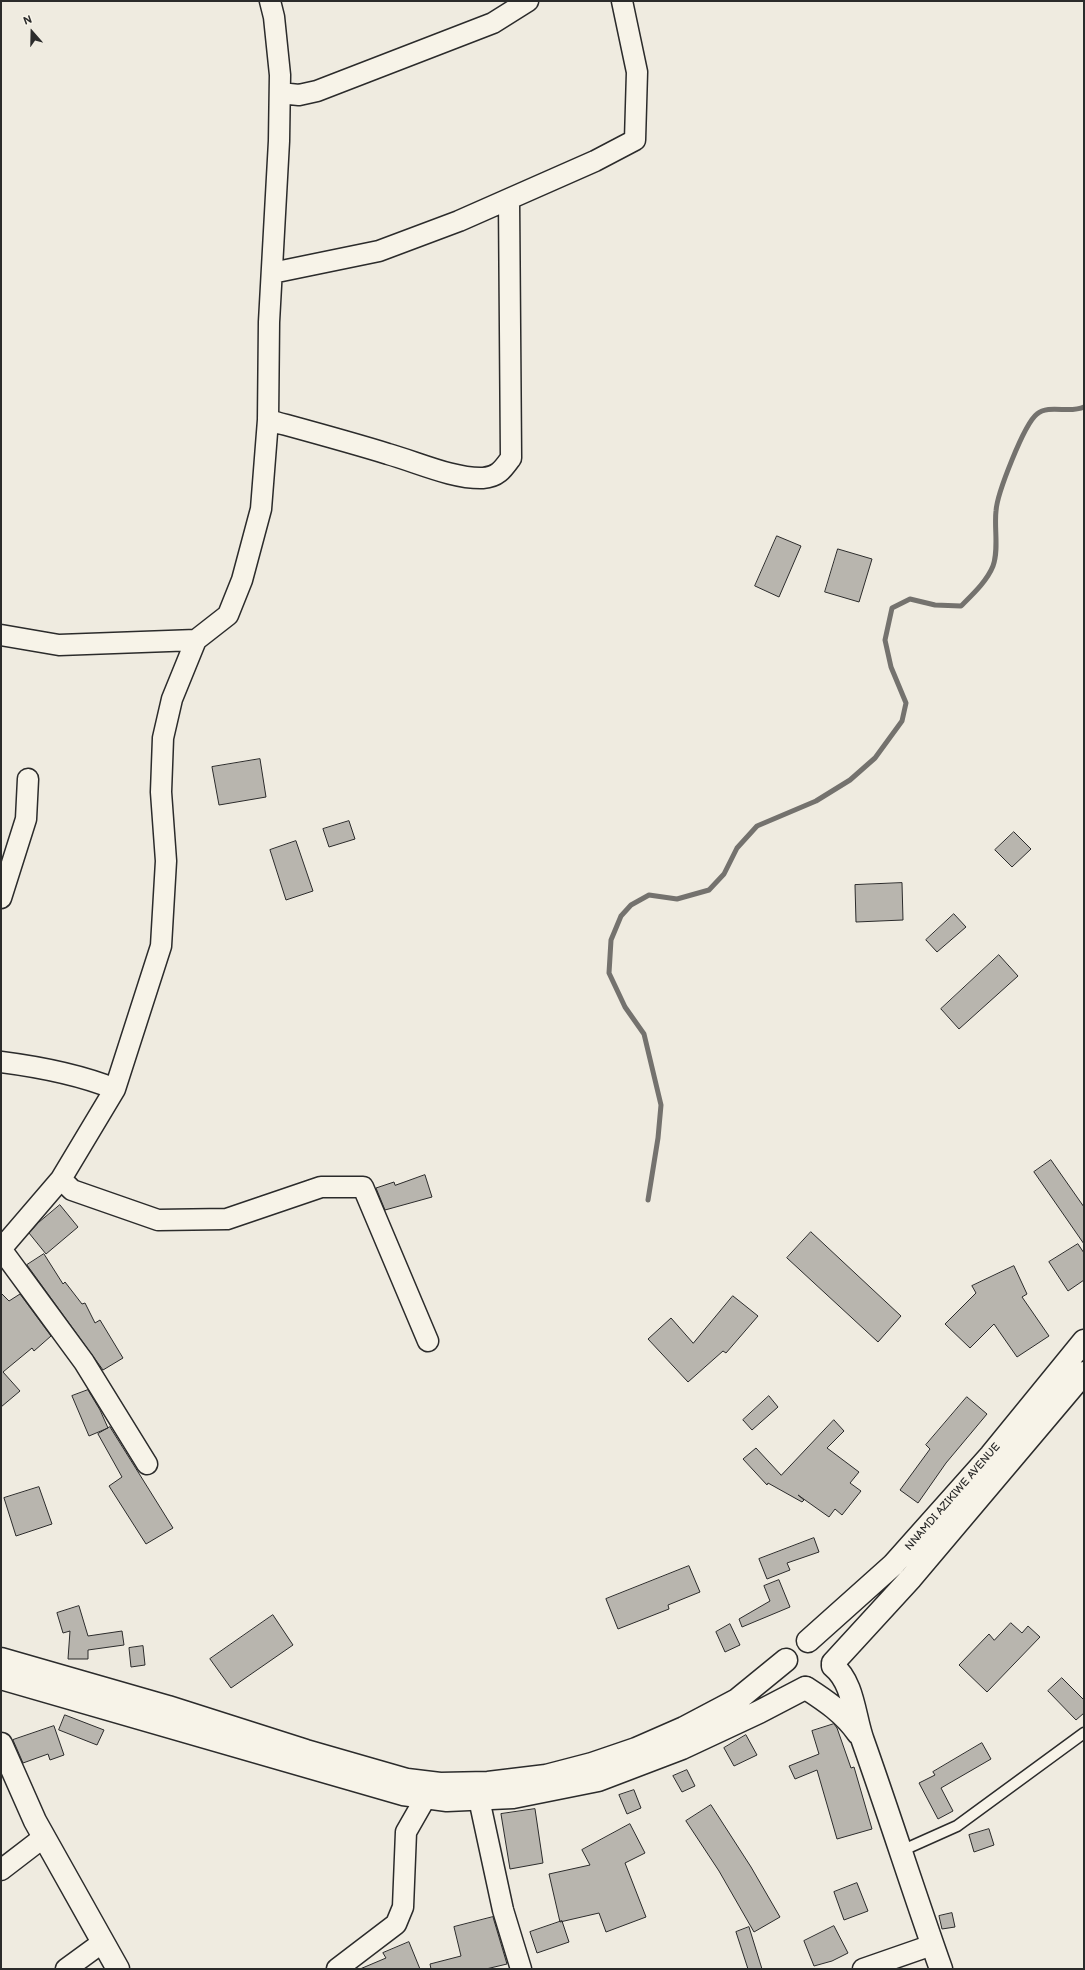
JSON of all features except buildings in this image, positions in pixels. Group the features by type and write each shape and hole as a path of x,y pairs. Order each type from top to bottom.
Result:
{"main road":[{"name":"NNAMDI AZIKIWE AVENUE","path":"808,1642 893,1566 991,1454 1084,1340"},
{"name":"NNAMDI AZIKIWE AVENUE","path":"833,1665 911,1578 1084,1373"},
{"path":"1,1659 168,1707 306,1751 407,1780 440,1784 488,1783 546,1776 592,1764 636,1749 684,1728 738,1700 786,1660 792,1649 802,1642 822,1645 828,1650 833,1665 840,1672 846,1685 862,1739 881,1789 941,1969"},
{"path":"786,1660 786,1669 795,1683 833,1706 850,1721 862,1739"},
{"path":"1,1678 86,1701 318,1771 403,1794 447,1800 513,1797 598,1780 682,1748 759,1712 805,1688 821,1685 829,1677 833,1665"},
{"path":"1,1744 44,1837 118,1969"}],"street":[{"path":"147,1464 84,1362 1,1249 61,1179 115,1089 161,946 166,861 161,792 163,738 172,699 196,640 228,615 242,580 261,509 268,420 272,273 280,93 280,75 274,17 270,1"},
{"path":"280,93 300,95 317,91 493,22 528,1"},
{"path":"272,273 379,250 459,221 595,161 635,140 637,72 622,1"},
{"path":"268,420 389,454 428,467 461,475 484,478 501,473 511,458 509,199"},
{"path":"1,635 59,645 196,640"},
{"path":"1,898 26,819 28,779"},
{"path":"1,1062 36,1066 81,1076 115,1089"},
{"path":"61,1179 72,1190 158,1220 227,1219 321,1187 364,1187 428,1341"},
{"path":"337,1969 396,1924 403,1907 406,1832 426,1797"},
{"path":"479,1799 503,1910 521,1969"},
{"path":"1,1870 44,1837"},
{"path":"66,1969 103,1942"},
{"path":"863,1969 932,1945"}],"lane":[{"path":"901,1851 957,1826 1084,1733"}],"waterway":[{"path":"648,1200 658,1138 661,1105 644,1034 625,1007 609,973 611,940 621,916 631,905 649,895 677,899 709,890 724,874 737,848 757,826 816,801 850,780 875,758 902,721 906,703 891,667 885,640 892,608 910,599 935,605 961,606 975,592 987,577 995,560 996,511 998,502 1006,475 1025,431 1037,414 1042,411 1053,409 1072,410 1084,407"}]}
